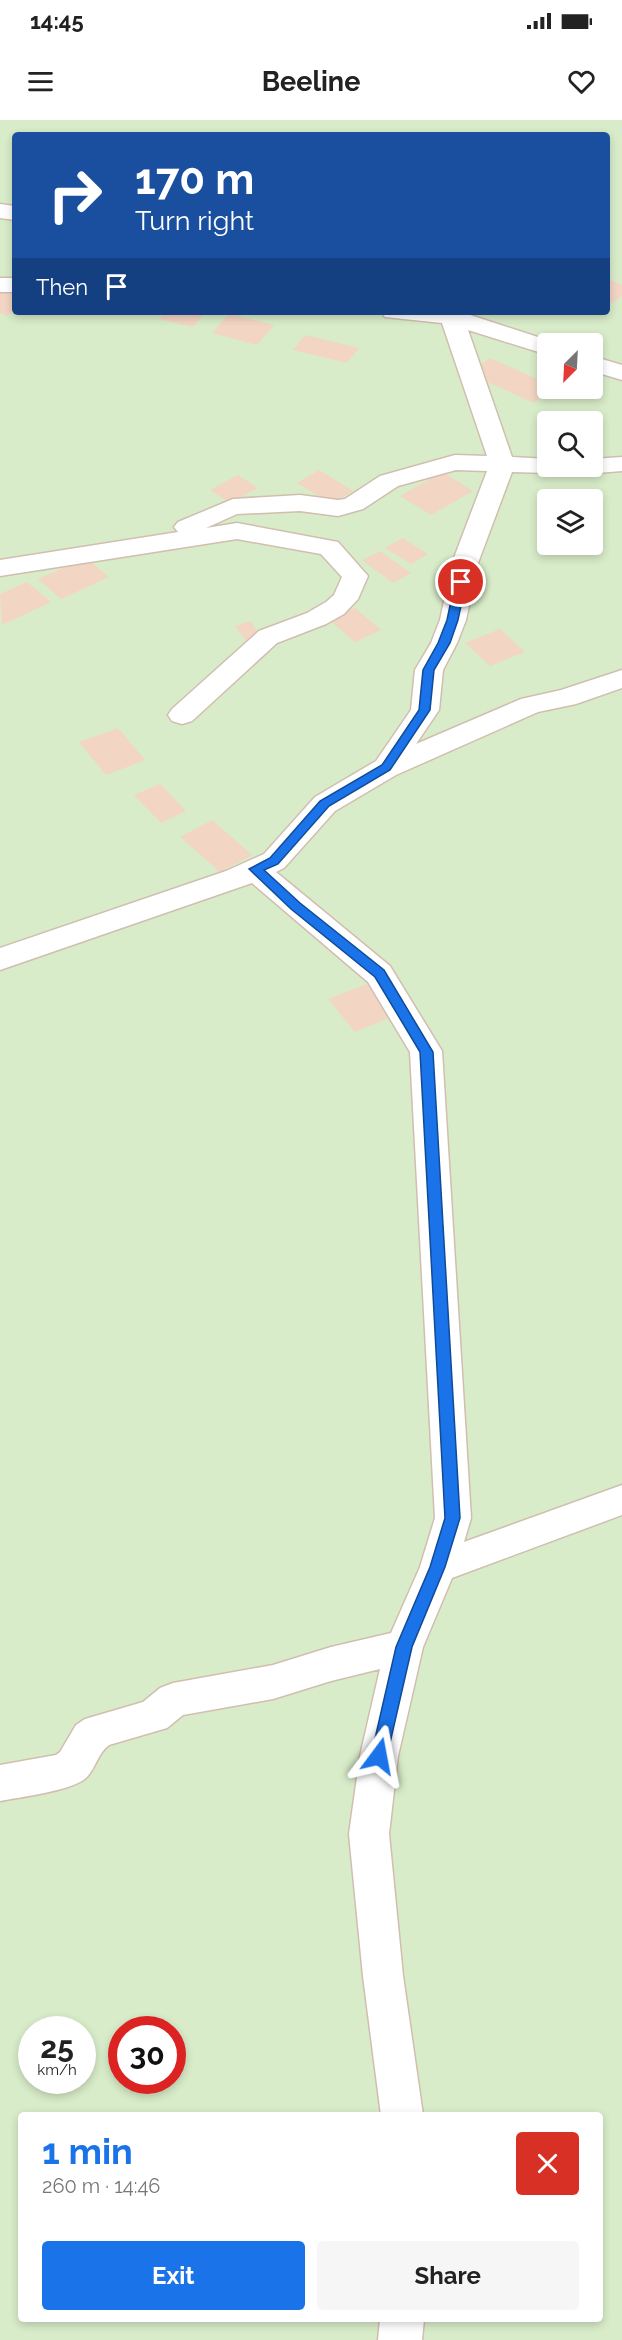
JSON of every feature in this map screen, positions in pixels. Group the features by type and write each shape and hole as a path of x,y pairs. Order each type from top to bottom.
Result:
{"street":[{"path":"386,768 425,710 429,670 444,643 453,620 465,563 502,465 443,315"},
{"path":"446,315 537,344"},
{"path":"603,367 622,373"},
{"path":"141,546 233,507 300,503 338,508 354,504 389,481 455,462 537,466"},
{"path":"603,466 622,464"},
{"path":"0,568 237,531 329,548 355,576 344,600 323,616 280,630 268,637 182,715"},
{"path":"0,958 236,878 274,861 325,804 386,768 531,705 566,698 622,679"},
{"path":"255,869 379,974 426,1052 453,1518 438,1567 404,1647 379,1756 369,1834 383,1976 402,2112"},
{"path":"438,1567 622,1500"},
{"path":"0,1783 68,1768 74,1764 90,1737 99,1731 154,1716 173,1700 273,1683 332,1664 404,1647"},
{"path":"400,2340 402,2322"}],"green space":[{"path":"0,120 622,120 622,2340 0,2340"}],"building":[{"path":"610,280 622,285 622,296 610,302"},
{"path":"0,291 12,294 12,312 7,316 0,313"},
{"path":"162,315 203,315 193,327 159,319"},
{"path":"228,315 274,325 257,345 212,333"},
{"path":"305,335 359,348 347,363 293,350"},
{"path":"490,358 537,379 537,399 539,399 534,403 468,373"},
{"path":"319,470 353,491 331,504 297,483"},
{"path":"443,472 473,491 431,515 400,496"},
{"path":"238,475 258,488 230,503 210,490"},
{"path":"403,538 428,554 411,564 385,548"},
{"path":"380,551 411,573 393,583 362,560"},
{"path":"86,558 109,577 61,599 38,579"},
{"path":"27,582 51,602 2,625 0,594"},
{"path":"355,608 381,630 355,642 329,620"},
{"path":"250,621 261,636 245,640 235,626"},
{"path":"500,629 525,652 490,666 465,643"},
{"path":"118,728 145,760 106,775 79,742"},
{"path":"160,784 186,811 161,823 134,795"},
{"path":"212,820 252,855 220,872 180,837"},
{"path":"367,984 392,1017 355,1032 328,999"}],"route":[{"path":"379,1756 404,1647 438,1567 453,1518 426,1052 379,974 255,869 274,861 325,804 386,768 425,710 429,670 444,643 453,620 461,582"}]}
